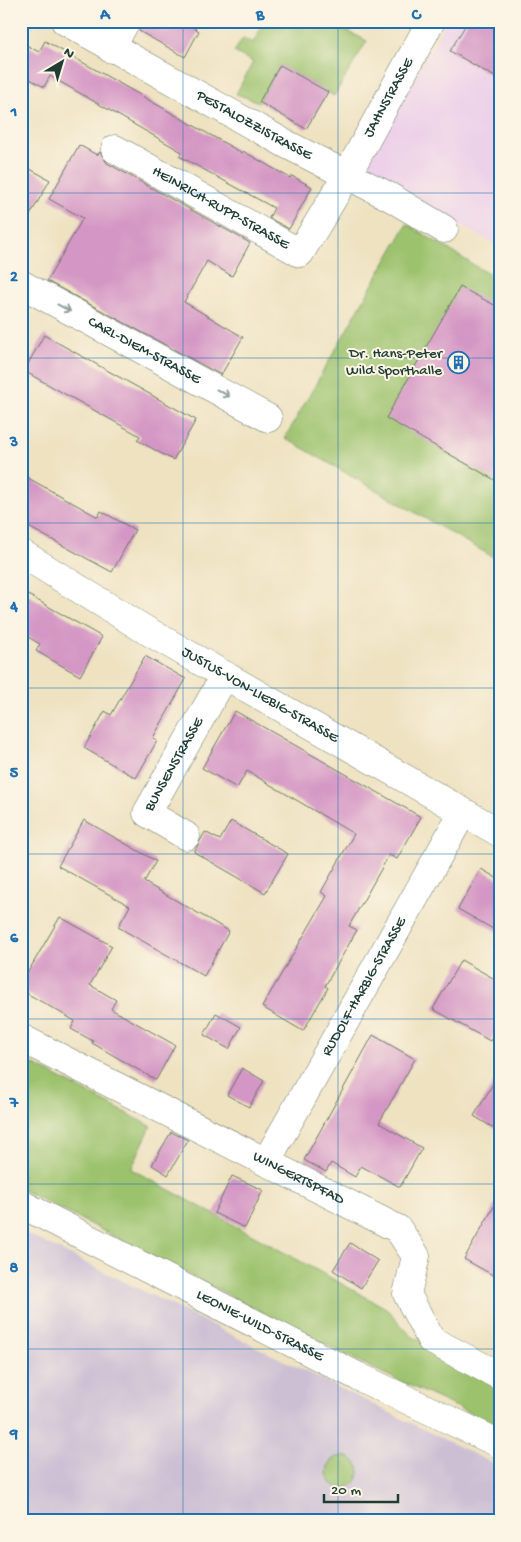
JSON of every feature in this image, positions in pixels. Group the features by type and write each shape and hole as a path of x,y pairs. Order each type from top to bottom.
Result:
{"street":[{"name":"PESTALOZZISTRASSE","path":"65,21 111,49 286,144 390,197 444,229"},
{"path":"111,49 126,21"},
{"name":"JAHNSTRASSE","path":"347,174 431,21"},
{"name":"HEINRICH-RUPP-STRASSE","path":"114,149 300,253 347,174"},
{"name":"CARL-DIEM-STRASSE","path":"21,284 268,418"},
{"name":"JUSTUS-VON-LIEBIG-STRASSE","path":"21,553 144,629 500,833"},
{"name":"BUNSENSTRASSE","path":"186,836 147,813 226,675"},
{"name":"RUDOLF-HARBIG-STRASSE","path":"266,1162 463,812"},
{"name":"WINGERTSPFAD","path":"21,1038 398,1229 416,1256 407,1294 431,1340 500,1376"},
{"name":"LEONIE-WILD-STRASSE","path":"21,1204 357,1376 500,1444"}],"shaded area":[{"path":"446,21 500,21 500,247 363,172"},
{"path":"21,1231 500,1467 500,1521 21,1521"}],"green space":[{"path":"265,21 328,21 367,41 334,96 280,65 259,102 236,94 253,62 234,52 243,38 253,43"},
{"path":"407,224 500,281 500,561 285,438"},
{"path":"21,1058 151,1126 131,1169 386,1308 411,1336 500,1382 500,1427 374,1369 21,1189"},
{"path":"343,1456 349,1457 354,1461 358,1466 358,1478 354,1483 349,1487 343,1488 337,1487 332,1483 328,1478 327,1472 328,1466 332,1461 337,1457"}],"building":[{"path":"142,21 182,21 199,31 185,57 139,31"},
{"path":"468,21 500,21 500,80 450,51"},
{"path":"45,41 242,153 243,151 290,178 292,176 312,187 289,229 269,218 274,208 179,156 182,152 50,76 44,87 21,74 21,42 39,52"},
{"path":"280,65 328,92 306,129 259,102"},
{"path":"79,145 97,155 100,152 107,163 250,243 232,276 207,261 184,302 243,337 221,375 47,281 83,218 49,199"},
{"path":"21,164 50,180 21,231"},
{"name":"Dr. Hans-Peter Wild Sporthalle","path":"460,287 500,308 500,483 386,418"},
{"path":"44,335 196,420 173,460 137,440 140,436 24,371"},
{"path":"21,474 98,517 101,511 135,530 112,572 21,523"},
{"path":"21,591 102,637 80,676 36,651 40,644 21,633"},
{"path":"145,656 186,679 153,738 157,741 136,778 84,748 105,711 111,715"},
{"path":"235,711 421,817 397,859 389,855 349,926 357,930 325,986 328,988 303,1031 262,1007 327,896 321,892 354,834 247,771 237,788 202,768"},
{"path":"84,820 156,861 144,882 229,931 204,976 118,927 130,906 58,866"},
{"path":"231,821 288,854 265,893 194,852 205,832 220,840"},
{"path":"481,869 500,880 500,933 458,909"},
{"path":"60,917 112,946 90,985 116,1000 111,1009 175,1045 156,1080 71,1029 75,1021 21,990 21,984"},
{"path":"461,960 500,982 500,1025 490,1041 433,1009"},
{"path":"216,1013 241,1027 229,1049 204,1035"},
{"path":"373,1035 415,1059 379,1123 422,1148 400,1187 361,1166 355,1177 331,1163 326,1172 304,1160"},
{"path":"242,1068 264,1081 249,1107 227,1095"},
{"path":"500,1072 500,1132 474,1116"},
{"path":"171,1132 188,1140 168,1175 152,1165"},
{"path":"232,1176 263,1190 245,1228 214,1213"},
{"path":"500,1196 500,1279 464,1259"},
{"path":"350,1243 378,1261 361,1288 333,1270"}],"place":[{"name":"Dr. Hans-Peter Wild Sporthalle","path":"458,363"}]}
